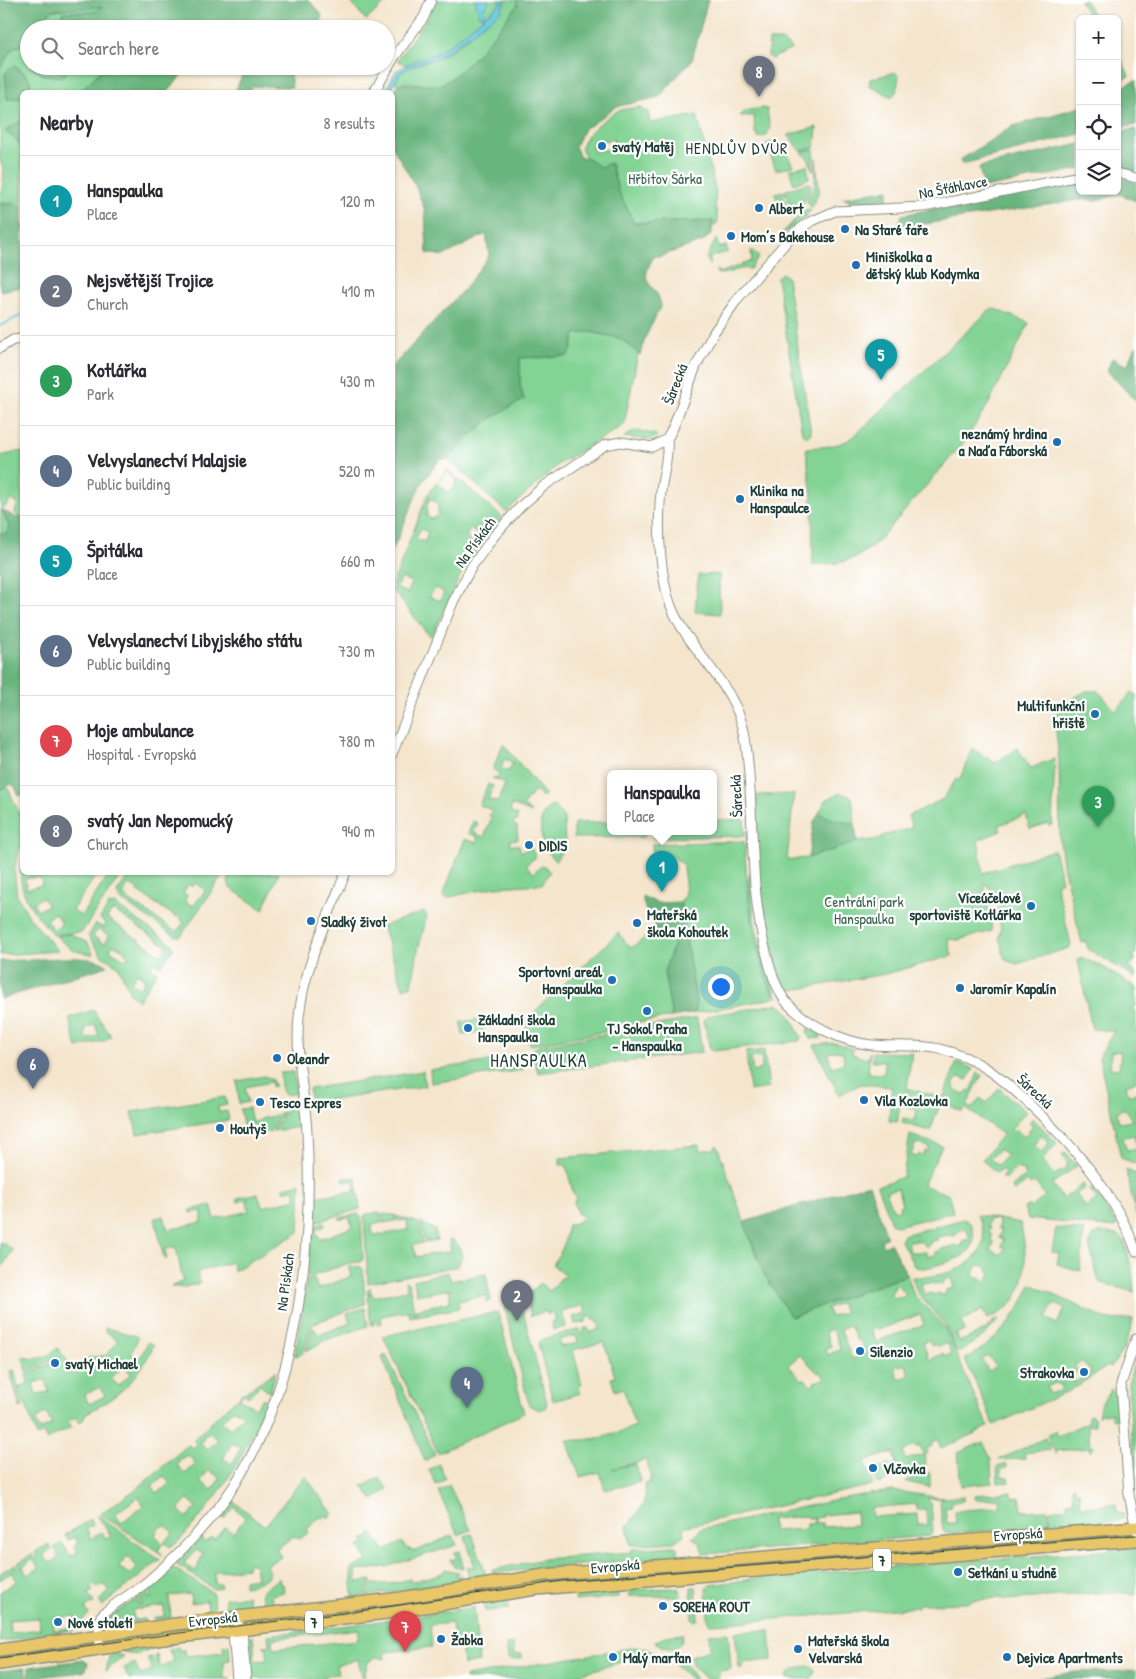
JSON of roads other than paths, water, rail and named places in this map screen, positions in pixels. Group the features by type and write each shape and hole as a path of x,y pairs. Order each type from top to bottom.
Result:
{"main road":[{"name":"Evropská","path":"0,1650 99,1635 392,1599 544,1574 1136,1528"},
{"name":"Evropská","path":"0,1664 170,1638 387,1613 571,1585 1136,1540"}],"street":[{"path":"395,56 424,17 430,0"},
{"path":"375,90 384,75"},
{"path":"1121,174 1136,178"},
{"name":"Na Šťáhlavce","path":"831,212 924,207 1076,177"},
{"name":"Šárecká","path":"831,212 802,227 783,243 724,317 696,366 673,428 666,439 668,450 661,490 659,521 660,553 665,588 674,615 692,646 726,689 739,713 747,756 758,918 773,978 786,1001 802,1016 818,1026 854,1042 872,1045 926,1046 963,1056 987,1068 1037,1111 1080,1159 1104,1189 1128,1230 1136,1251"},
{"path":"0,348 13,340 20,339"},
{"name":"Na Pískách","path":"395,747 453,602 472,566 494,536 521,506 544,486 605,445 621,442 652,446 666,439"},
{"name":"Na Pískách","path":"99,1635 100,1619 104,1613 147,1582 168,1562 204,1525 232,1489 259,1441 277,1393 286,1365 298,1298 306,1229 307,1131 298,1050 301,1003 311,962 345,875"},
{"path":"1136,1339 1121,1384 1129,1494 1136,1528"},
{"path":"1129,1478 1136,1490"},
{"path":"235,1618 246,1679"},
{"path":"236,1679 237,1631"},
{"path":"99,1635 99,1650"}],"water":[{"path":"475,0 489,0 487,6 483,7 485,15 479,16"},
{"path":"500,0 505,0 501,11 443,55 415,64 400,73 391,90 386,90 396,71 414,61 442,51 500,4"}],"waterway":[{"path":"0,326 20,316"}],"tram line":[{"path":"0,1658 171,1634 353,1612 562,1581 1136,1535"}],"place":[{"name":"svatý Jan Nepomucký","path":"759,97"},
{"name":"svatý Matěj","path":"602,146"},
{"name":"Albert","path":"759,208"},
{"name":"Na Staré faře","path":"845,229"},
{"name":"Mom’s Bakehouse","path":"731,236"},
{"name":"Miniškolka a dětský klub Kodymka","path":"856,265"},
{"name":"Špitálka","path":"881,380"},
{"name":"neznámý hrdina a Naďa Fáborská","path":"1057,442"},
{"name":"Klinika na Hanspaulce","path":"740,499"},
{"name":"Multifunkční hřiště","path":"1095,714"},
{"name":"Kotlářka","path":"1098,827"},
{"name":"DIDIS","path":"529,845"},
{"name":"Hanspaulka","path":"662,892"},
{"name":"Víceúčelové sportoviště Kotlářka","path":"1031,906"},
{"name":"Sladký život","path":"311,921"},
{"name":"Mateřská škola Kohoutek","path":"637,923"},
{"name":"Sportovní areál Hanspaulka","path":"612,980"},
{"name":"Jaromír Kapalín","path":"960,988"},
{"name":"TJ Sokol Praha - Hanspaulka","path":"647,1011"},
{"name":"Základní škola Hanspaulka","path":"468,1028"},
{"name":"Oleandr","path":"277,1058"},
{"name":"Velvyslanectví Libyjského státu","path":"33,1089"},
{"name":"Vila Kozlovka","path":"864,1100"},
{"name":"Tesco Expres","path":"260,1102"},
{"name":"Houtyš","path":"220,1128"},
{"name":"Nejsvětější Trojice","path":"517,1321"},
{"name":"Silenzio","path":"860,1351"},
{"name":"svatý Michael","path":"55,1363"},
{"name":"Strakovka","path":"1084,1372"},
{"name":"Velvyslanectví Malajsie","path":"467,1408"},
{"name":"Vlčovka","path":"873,1468"},
{"name":"Setkání u studně","path":"958,1572"},
{"name":"SOREHA ROUT","path":"663,1606"},
{"name":"Nové století","path":"58,1622"},
{"name":"Žabka","path":"441,1639"},
{"name":"Mateřská škola Velvarská","path":"798,1649"},
{"name":"Moje ambulance","path":"405,1652"},
{"name":"Malý marťan","path":"613,1657"},
{"name":"Dejvice Apartments","path":"1007,1657"}],"district":[{"name":"HENDLŮV DVŮR","path":"737,148"},
{"name":"HANSPAULKA","path":"539,1060"}],"park label":[{"name":"Hřbitov Šárka","path":"665,178"},
{"name":"Centrální park Hanspaulka","path":"864,910"}]}
